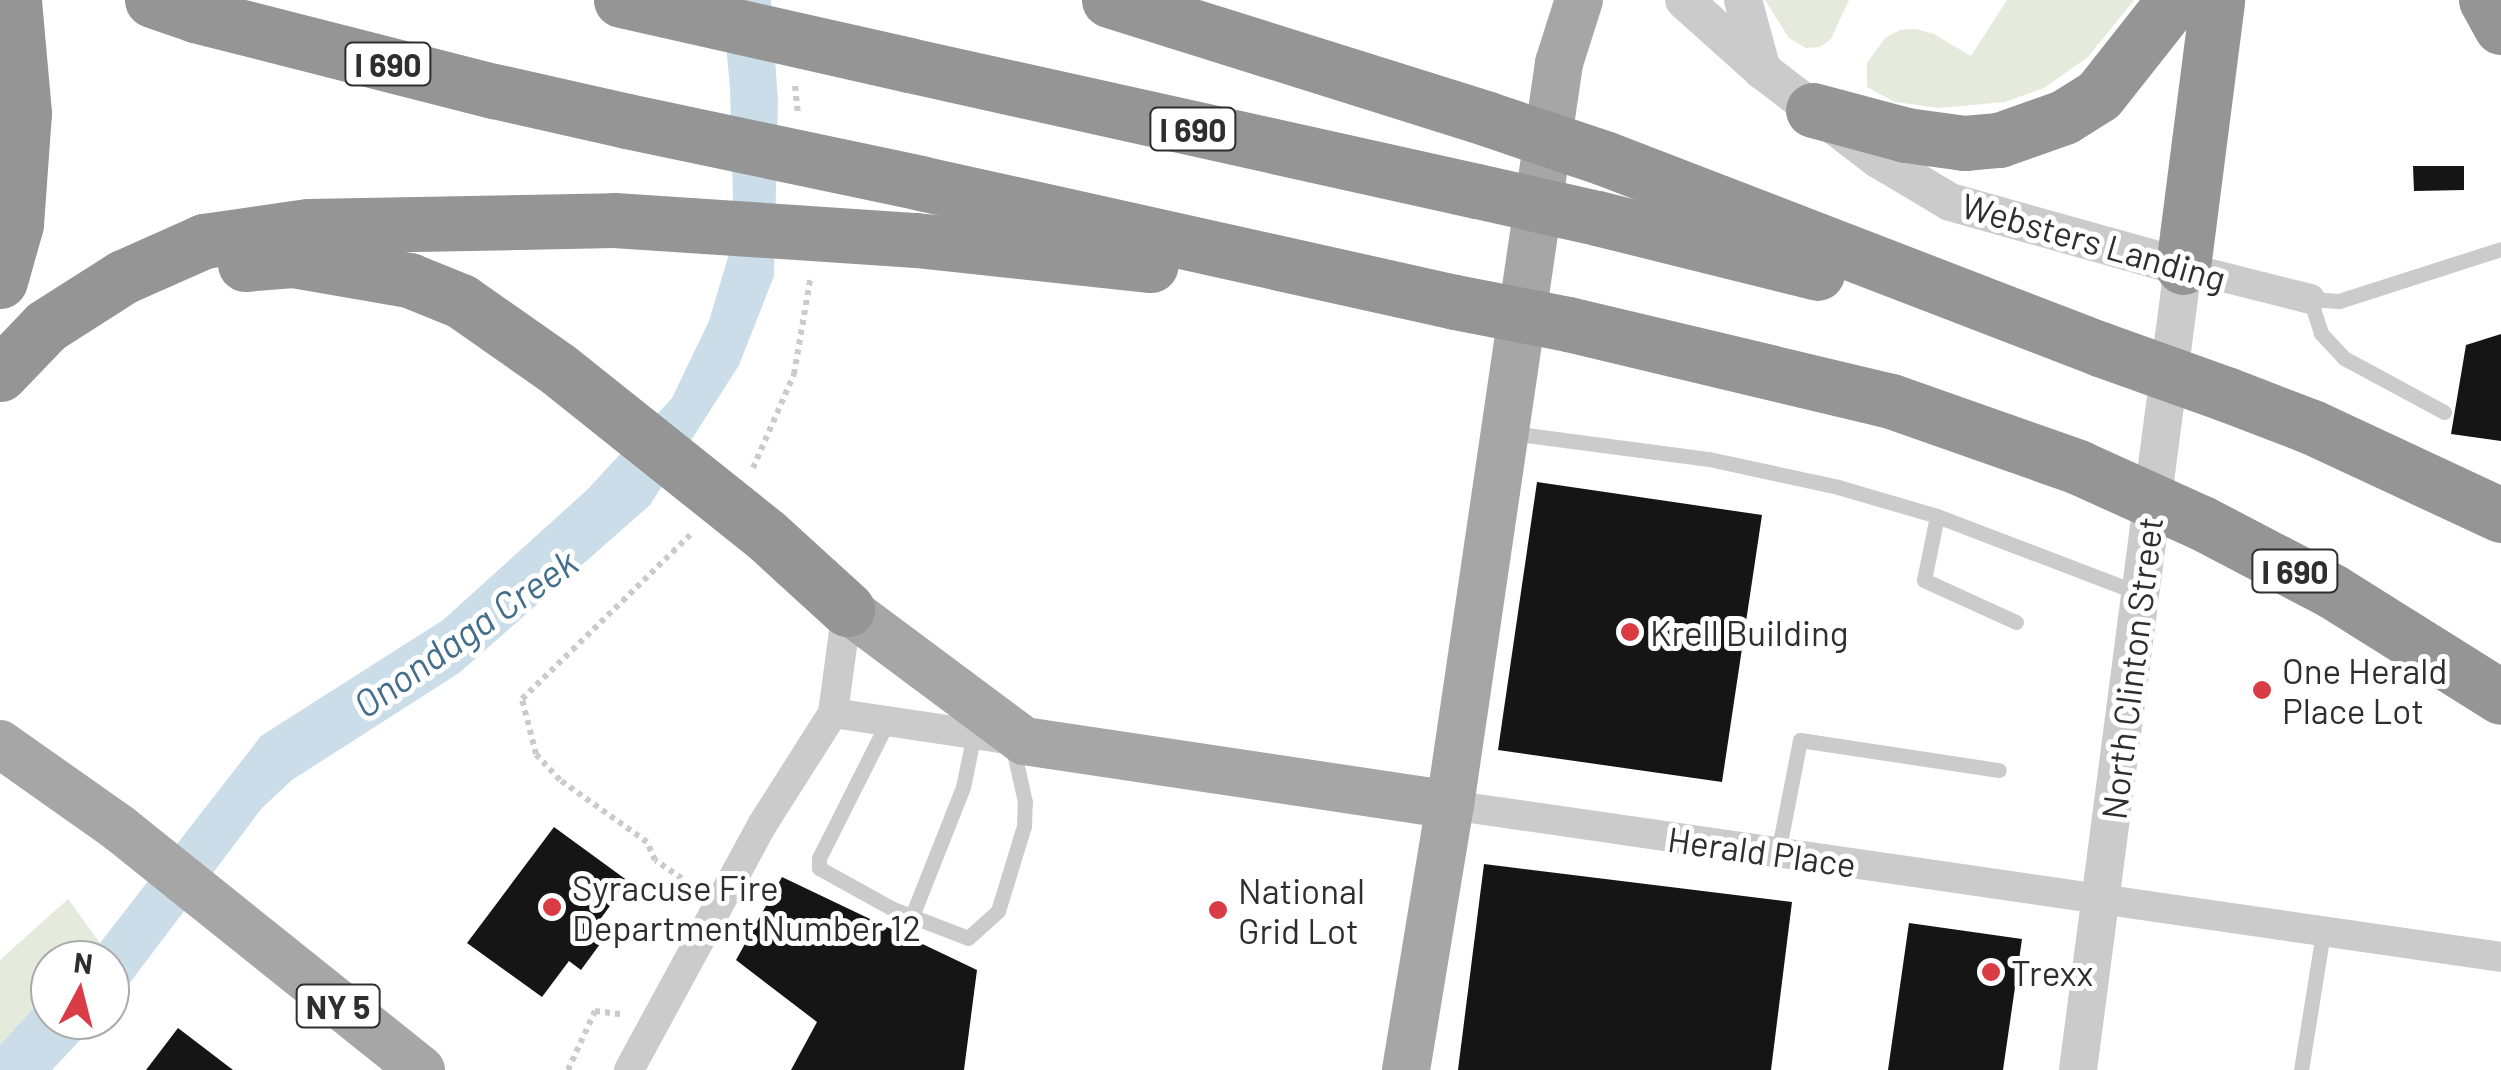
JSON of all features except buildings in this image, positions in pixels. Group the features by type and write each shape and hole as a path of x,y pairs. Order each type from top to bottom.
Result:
{"highway":[{"path":"0,281 16,224 24,112 14,0"},
{"name":"I 690","path":"152,0 251,30 627,121 1568,324 1891,401 2078,467 2202,523 2332,590 2501,697"},
{"name":"I 690","path":"621,0 1597,218 2100,348 2312,428 2501,515"},
{"path":"1109,0 1604,158 2100,348"},
{"path":"1813,110 1906,135 1964,143 1999,140 2064,117 2099,95 2174,0"},
{"path":"2183,266 2217,0"},
{"path":"2486,0 2501,27"},
{"path":"0,374 46,326 122,278 204,241 308,226 614,220 916,240 1199,270 1334,274"},
{"path":"122,278 292,260 409,280 461,301 558,369 766,535 846,608"}],"main road":[{"path":"1406,1070 1450,806 1559,63 1579,0"},
{"name":"Herald Place","path":"846,608 1018,740 1450,806"},
{"name":"NY 5","path":"0,744 132,839 255,942 422,1070"}],"street":[{"name":"Websters Landing","path":"1684,0 1813,110 1878,159 1950,202 2310,299"},
{"path":"1744,0 1762,70"},
{"name":"North Clinton Street","path":"2078,1070 2183,266"},
{"path":"629,1070 762,825 833,713 846,608"},
{"name":"Herald Place","path":"833,713 1018,740"},
{"name":"Herald Place","path":"1450,806 2501,957"}],"lane":[{"name":"Websters Landing","path":"2310,299 2339,302 2501,248"},
{"path":"2310,299 2321,332 2344,358 2444,412"},
{"path":"1502,432 1709,459 1838,488 1937,516 2141,594"},
{"path":"1937,516 1924,580 2016,622"},
{"path":"888,721 819,858 819,868 912,916 968,938 998,911 1024,826 1018,740"},
{"path":"912,916 963,788 974,734"},
{"path":"1778,853 1800,740 1999,770"},
{"path":"2301,1070 2323,932"}],"path":[{"path":"682,900 690,882"},
{"path":"568,1070 595,1011 620,1018 628,1001"}],"shaded area":[{"path":"1765,0 1849,0 1831,39 1820,47 1806,48 1789,38"},
{"path":"2007,0 2134,0 2088,57 2044,88 2005,102 1939,108 1895,102 1867,87 1867,63 1885,38 1900,30 1916,29 1934,34 1971,56"},
{"path":"68,899 98,940 30,940 30,1012 0,1045 0,960"}],"water":[{"name":"Onondaga Creek","path":"722,0 771,0 778,101 774,276 739,365 650,505 459,673 292,780 262,808 130,983 130,940 102,940 261,736 443,620 587,490 672,398 709,321 734,237 730,88"},
{"path":"30,1012 30,1040 80,1040 52,1070 0,1070 0,1045"}],"place":[{"name":"Krell Building","path":"1630,632"},
{"name":"One Herald Place Lot","path":"2262,690"},
{"name":"Syracuse Fire Department Number 12","path":"552,907"},
{"name":"National Grid Lot","path":"1218,910"},
{"name":"Trexx","path":"1991,972"}]}
